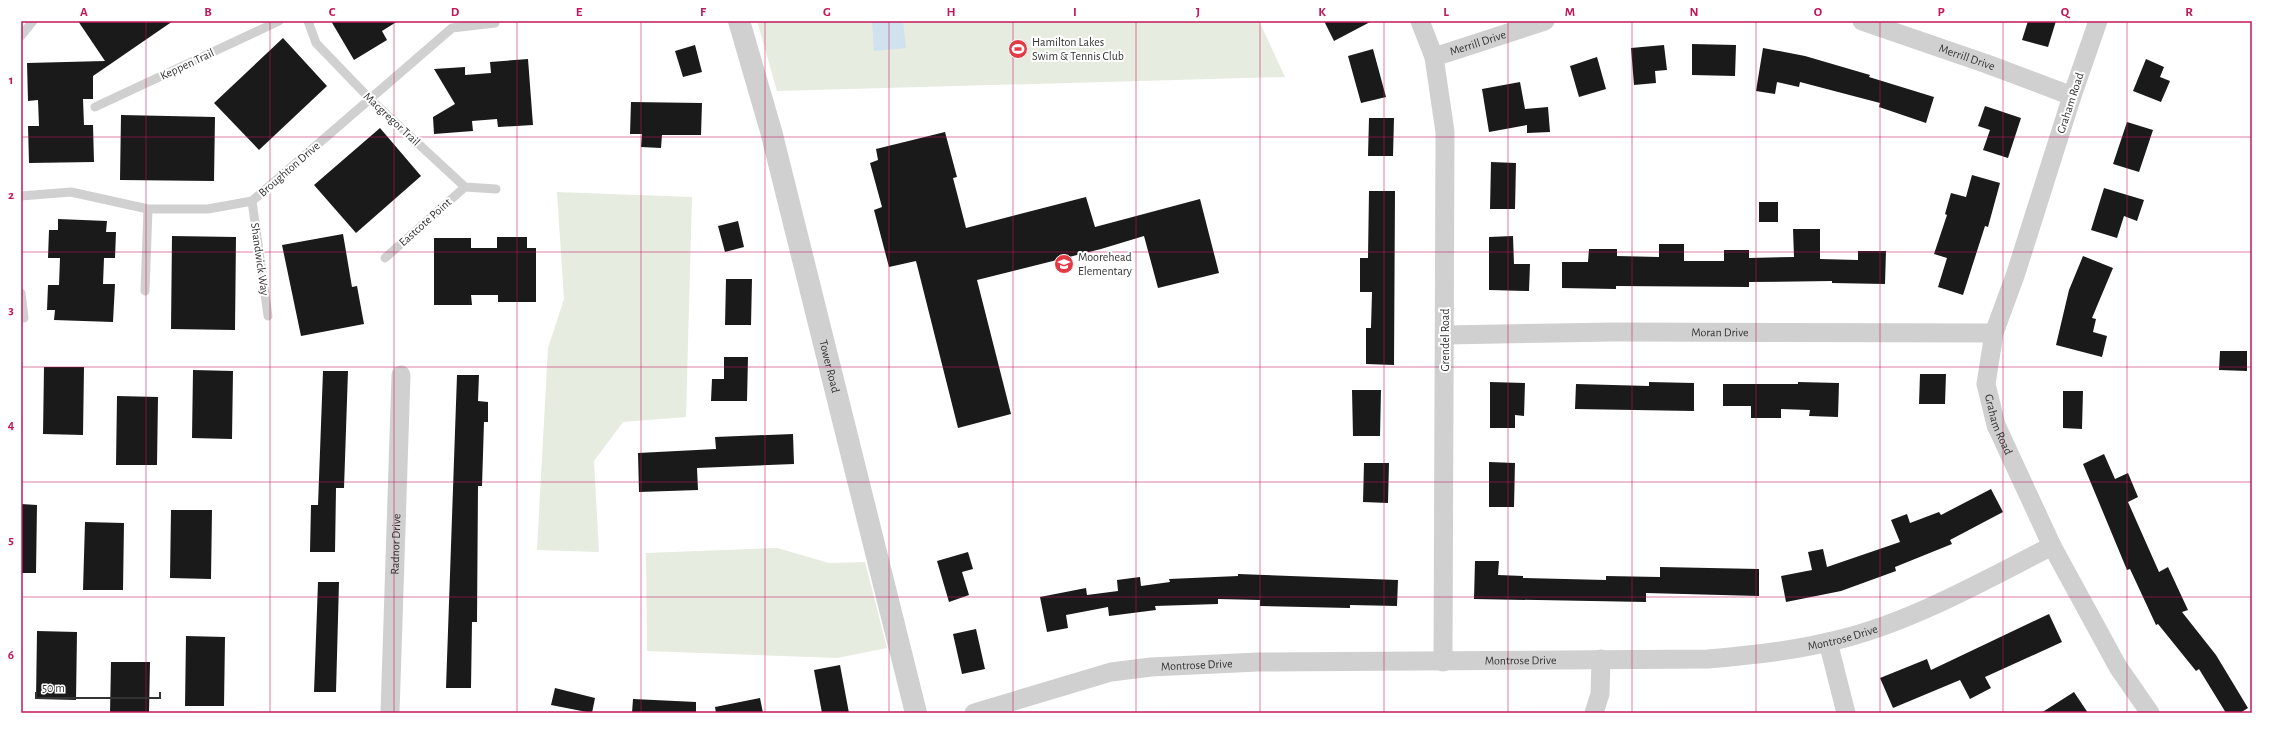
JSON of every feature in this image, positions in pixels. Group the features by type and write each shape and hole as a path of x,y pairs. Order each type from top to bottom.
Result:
{"street":[{"name":"Tower Road","path":"739,21 773,139 916,713"},
{"name":"Grendel Road","path":"1420,21 1434,57 1445,132 1446,335 1443,662"},
{"name":"Merrill Drive","path":"1434,57 1545,21"},
{"name":"Merrill Drive","path":"1862,21 1988,64 2072,96"},
{"name":"Graham Road","path":"2098,21 2072,96 2016,273 1994,333 1986,384 1996,425 2052,546 2118,667 2150,713"},
{"name":"Moran Drive","path":"1446,335 1614,332 1994,333"},
{"name":"Radnor Drive","path":"390,713 401,375"},
{"name":"Montrose Drive","path":"974,713 1111,672 1151,667 1258,662 1443,662 1708,659 1769,653 1846,638 1891,623 1964,590 2052,546"},
{"path":"1828,642 1846,713"},
{"path":"1594,713 1600,694 1601,660"}],"lane":[{"path":"21,36 33,21"},
{"name":"Keppen Trail","path":"95,106 279,21"},
{"name":"Macgregor Trail","path":"308,21 316,43 370,99 465,187"},
{"name":"Broughton Drive","path":"21,196 70,192 148,209 208,209 252,201 452,28 495,23"},
{"path":"465,187 496,189"},
{"name":"Eastcote Point","path":"386,258 465,187"},
{"name":"Shandwick Way","path":"252,201 268,316"},
{"path":"145,291 148,209"},
{"path":"21,293 24,318"}],"shaded area":[{"name":"Hamilton Lakes Swim & Tennis Club","path":"757,21 1259,21 1285,77 777,91"},
{"path":"557,192 692,197 686,417 623,422 594,461 599,552 537,550 548,348 564,299"},
{"path":"777,548 829,563 865,562 887,648 837,658 647,651 646,553"}],"water":[{"path":"872,21 903,21 906,48 874,51"}],"building":[{"path":"78,21 173,21 93,76 93,99 83,99 84,125 93,125 94,162 29,163 28,126 39,126 38,100 28,101 27,63 105,61"},
{"path":"331,21 398,21 382,31 387,40 354,60"},
{"path":"1324,21 1372,21 1334,41"},
{"path":"2028,21 2056,21 2048,47 2022,40"},
{"path":"283,38 327,86 259,150 214,103"},
{"path":"1692,44 1736,45 1735,76 1692,75"},
{"path":"695,45 702,72 683,77 675,51"},
{"path":"1664,45 1667,70 1655,71 1656,83 1634,85 1631,48"},
{"path":"1763,48 1805,56 1870,75 1869,77 1934,97 1926,123 1879,107 1880,103 1800,82 1799,87 1777,82 1775,94 1756,91"},
{"path":"1373,49 1386,97 1361,103 1348,56"},
{"path":"1597,57 1606,89 1579,97 1570,66"},
{"path":"528,59 533,125 498,127 497,119 472,121 473,131 434,134 433,117 455,104 434,69 465,67 465,75 491,73 490,62"},
{"path":"2146,59 2164,67 2160,77 2170,81 2161,102 2133,91"},
{"path":"1520,82 1525,109 1548,107 1550,132 1527,133 1527,125 1489,132 1482,89"},
{"path":"631,102 702,103 701,135 662,135 661,148 641,147 642,134 630,134"},
{"path":"1985,106 2021,118 2008,158 1983,150 1990,130 1978,126"},
{"path":"121,115 215,117 214,181 120,180"},
{"path":"1369,118 1394,118 1393,156 1368,156"},
{"path":"2127,122 2153,130 2139,172 2113,164"},
{"path":"380,128 421,176 356,233 314,185"},
{"path":"945,132 957,177 953,178 966,228 1086,197 1095,227 1200,199 1219,273 1158,288 1144,236 1101,249 977,280 1011,414 958,428 916,261 889,267 874,210 882,207 870,163 878,160 876,149"},
{"path":"1491,162 1516,163 1515,209 1490,209"},
{"path":"1972,175 2000,183 1988,227 1985,226 1963,295 1938,287 1947,258 1934,254 1947,215 1945,214 1951,193 1966,197"},
{"path":"2104,188 2144,200 2137,221 2124,216 2117,238 2091,230"},
{"path":"1369,191 1395,191 1394,365 1366,364 1366,328 1371,328 1372,292 1360,292 1360,258 1368,258"},
{"path":"1759,202 1778,202 1778,222 1759,222"},
{"path":"58,219 107,221 106,232 116,232 115,258 104,258 103,284 115,284 113,322 54,320 55,310 47,310 48,285 59,285 60,258 48,258 49,230 58,230"},
{"path":"738,221 744,247 725,252 718,226"},
{"path":"1793,229 1820,229 1820,259 1858,260 1858,251 1886,251 1885,284 1832,283 1832,281 1749,282 1749,287 1616,286 1616,289 1562,288 1562,262 1588,262 1589,249 1617,249 1617,256 1659,257 1659,244 1684,244 1684,261 1724,261 1724,250 1749,250 1749,258 1794,257"},
{"path":"343,234 352,287 357,286 364,324 301,336 282,245"},
{"path":"172,236 236,237 235,330 171,329"},
{"path":"1513,236 1514,264 1530,264 1529,291 1489,290 1489,237"},
{"path":"497,237 527,237 527,248 536,248 536,302 498,302 498,295 471,295 472,305 434,305 434,238 471,238 471,248 497,248"},
{"path":"2083,256 2113,268 2092,318 2096,319 2093,332 2107,336 2102,357 2056,345 2069,290"},
{"path":"726,279 752,279 751,325 725,325"},
{"path":"2220,351 2247,351 2247,371 2219,370"},
{"path":"724,357 748,357 747,401 711,401 712,379 724,379"},
{"path":"44,367 84,367 83,435 43,434"},
{"path":"193,370 233,371 232,439 192,438"},
{"path":"323,371 348,371 344,488 336,488 335,552 310,552 311,505 318,505"},
{"path":"1920,374 1946,374 1945,404 1919,404"},
{"path":"457,375 479,375 478,401 488,402 488,422 484,422 482,486 478,486 477,622 472,622 471,688 446,688"},
{"path":"1490,382 1525,383 1524,416 1515,415 1515,428 1490,428"},
{"path":"1649,382 1694,383 1694,411 1575,409 1576,384 1649,386"},
{"path":"1798,382 1839,383 1838,417 1809,416 1810,410 1781,409 1781,418 1751,418 1751,406 1723,406 1723,384 1798,384"},
{"path":"1352,390 1381,390 1380,436 1353,436"},
{"path":"2063,391 2083,391 2082,429 2063,428"},
{"path":"117,396 158,397 157,465 116,465"},
{"path":"793,434 794,464 697,468 698,490 639,492 638,453 716,449 715,437"},
{"path":"2104,454 2115,479 2128,473 2138,497 2128,502 2159,572 2168,567 2188,610 2182,612 2216,655 2248,708 2240,713 2226,713 2199,669 2196,671 2158,624 2156,625 2130,569 2127,570 2083,464"},
{"path":"1489,462 1515,463 1514,507 1489,507"},
{"path":"1364,463 1389,463 1388,503 1363,502"},
{"path":"1991,489 2003,512 1950,540 1952,544 1895,567 1896,571 1841,591 1786,602 1781,576 1812,570 1808,552 1823,549 1827,567 1900,542 1891,520 1907,514 1910,523 1939,512 1941,515"},
{"path":"21,504 37,505 36,573 21,573"},
{"path":"171,510 212,510 211,579 170,578"},
{"path":"85,522 124,523 123,590 83,590"},
{"path":"968,552 973,569 962,572 969,595 949,602 937,561"},
{"path":"1475,561 1499,561 1498,575 1523,576 1523,578 1606,580 1606,576 1660,577 1660,567 1759,569 1759,596 1646,593 1646,602 1474,599"},
{"path":"1238,574 1398,580 1397,606 1350,605 1350,608 1260,606 1260,600 1218,599 1218,604 1155,606 1156,610 1109,616 1108,607 1066,615 1068,628 1047,632 1040,597 1086,588 1087,595 1118,591 1117,580 1140,577 1141,586 1170,582 1169,579 1238,576"},
{"path":"318,582 339,582 336,692 314,692"},
{"path":"2049,614 2062,642 1985,677 1991,688 1970,699 1960,680 1893,708 1880,678 1927,659 1931,670"},
{"path":"976,629 985,669 962,674 953,634"},
{"path":"37,631 77,632 76,700 36,699"},
{"path":"186,636 225,637 224,706 185,706"},
{"path":"111,662 150,662 149,713 110,713"},
{"path":"840,665 849,713 822,713 814,670"},
{"path":"555,688 595,698 592,713 551,705"},
{"path":"2074,692 2088,713 2041,713"},
{"path":"760,698 763,713 716,713 715,707"},
{"path":"633,699 696,702 696,713 632,713"}],"place":[{"name":"Hamilton Lakes Swim & Tennis Club","path":"1018,49"},
{"name":"Moorehead Elementary","path":"1064,264"}]}
